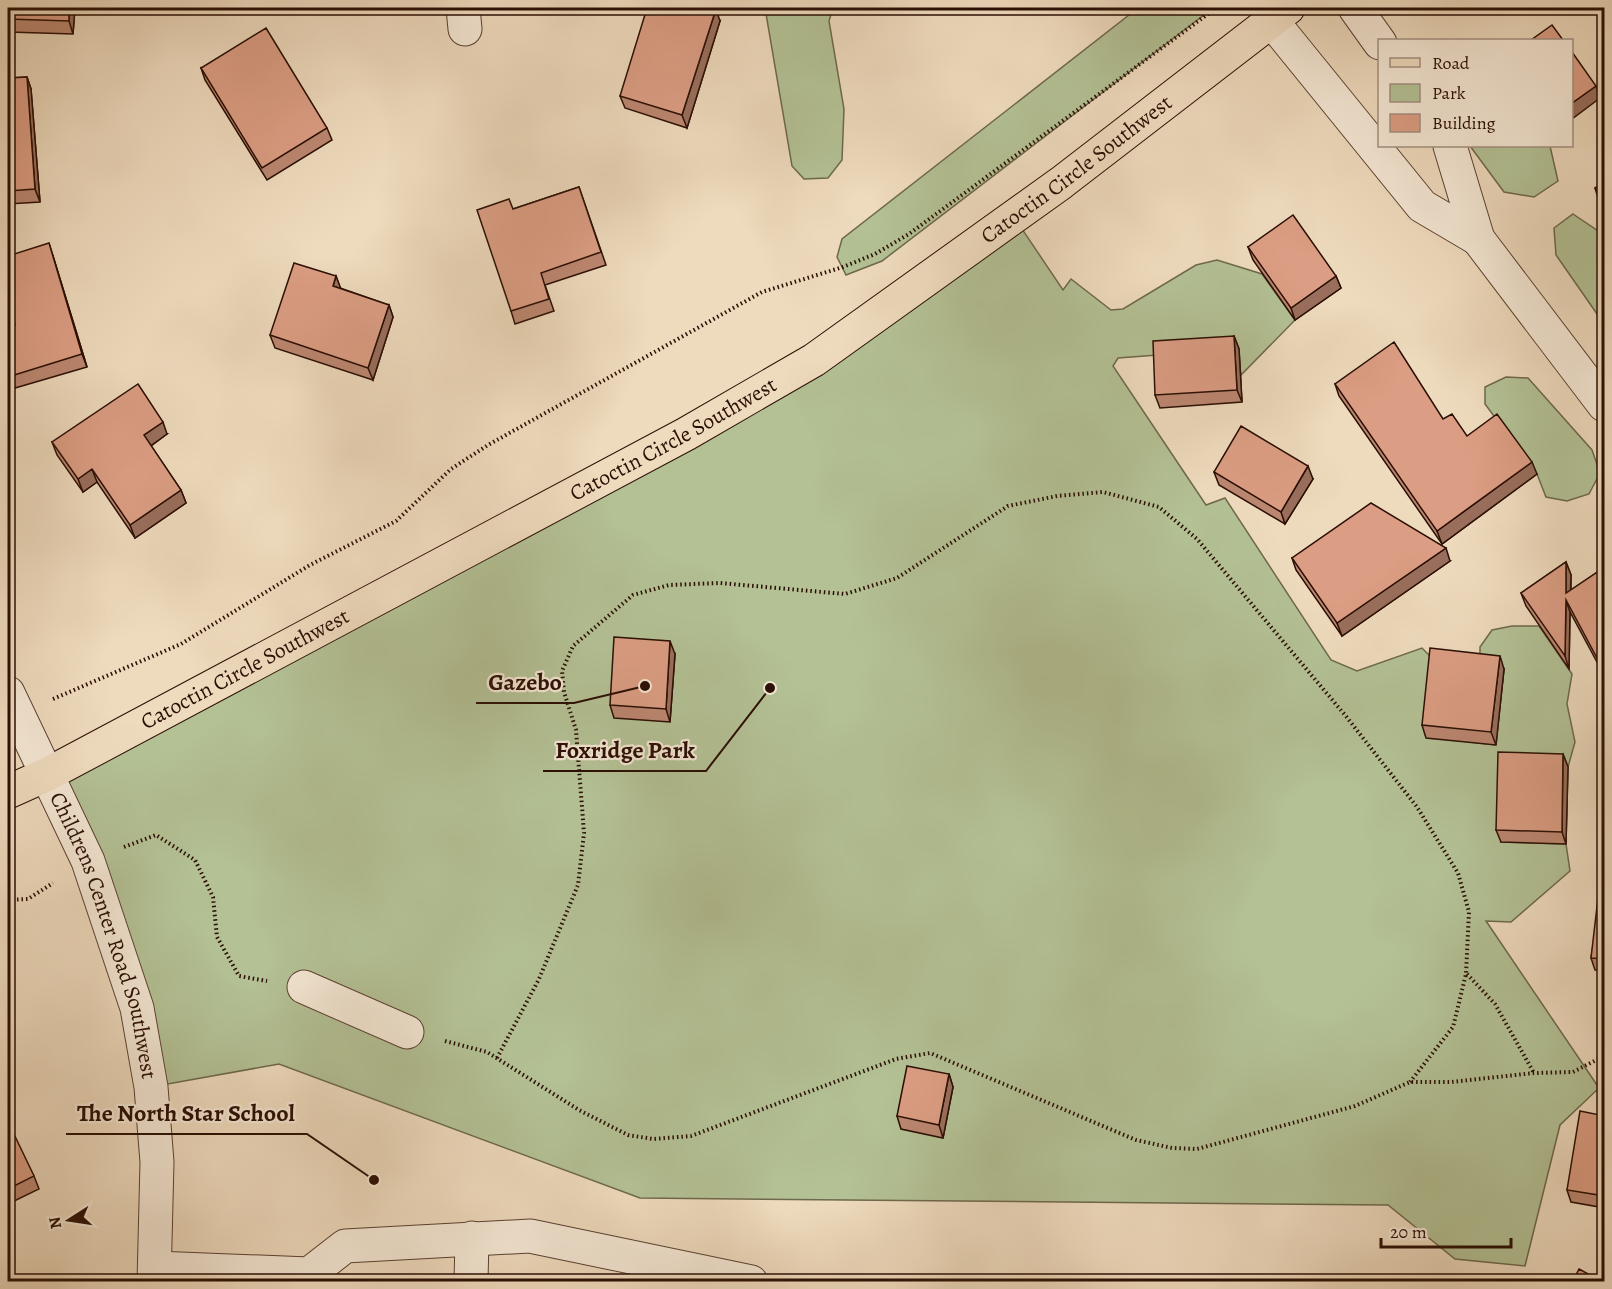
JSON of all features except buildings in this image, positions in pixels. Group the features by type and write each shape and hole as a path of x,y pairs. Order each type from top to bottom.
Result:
{"main road":[{"name":"Catoctin Circle Southwest","path":"8,792 48,774 686,434 814,360 1061,183 1279,14"}],"street":[{"path":"1355,8 1378,40"},
{"path":"1279,14 1378,147"},
{"path":"1378,147 1422,206 1478,239"},
{"path":"1450,147 1478,239 1605,405"},
{"name":"Childrens Center Road Southwest","path":"12,703 88,861 137,1008 151,1087 157,1162 155,1275"},
{"path":"304,987 407,1032"},
{"path":"155,1275 316,1278 345,1246 530,1236 751,1281"},
{"path":"471,1281 472,1238"}],"path":[{"path":"12,703 90,685 181,644 310,565 396,521 451,468 488,445 762,292 843,267 874,254 909,234 1216,8"},
{"path":"497,1058 539,980 578,885 583,822 576,730 564,692 562,670 573,646 633,595 669,585 720,583 845,594 897,578 1008,506 1057,496 1102,492 1159,507 1205,548 1417,807 1458,873 1469,912 1466,974 1453,1027 1410,1082"},
{"path":"8,900 28,898 88,861 156,835 195,860 213,897 217,937 238,976 304,987"},
{"path":"1466,974 1495,1004 1534,1073"},
{"path":"407,1032 487,1052 579,1110 628,1135 653,1139 691,1136 896,1059 930,1053 1136,1140 1172,1148 1197,1149 1355,1106 1410,1082 1451,1082 1534,1073 1573,1072 1605,1056"}],"green space":[{"path":"765,8 833,8 829,21 844,109 842,160 828,178 804,179 792,166"},
{"path":"1138,8 1213,8 882,261 846,275 837,257 842,239"},
{"path":"1471,147 1550,147 1558,181 1534,197 1504,192"},
{"path":"1573,214 1604,235 1604,324 1556,255 1554,228"},
{"path":"1014,217 1063,290 1071,279 1111,310 1123,309 1196,265 1217,260 1262,274 1295,320 1241,375 1238,349 1118,358 1113,366 1206,505 1225,498 1331,660 1357,671 1422,648 1435,661 1427,737 1495,745 1504,669 1480,666 1480,647 1492,630 1512,626 1539,626 1572,674 1567,704 1575,742 1568,767 1501,842 1566,844 1570,871 1511,922 1486,921 1599,1088 1560,1125 1525,1266 1455,1259 1388,1205 640,1198 279,1064 151,1087 48,774 814,360"},
{"path":"1506,377 1528,378 1592,450 1600,473 1589,494 1567,501 1546,497 1537,474 1485,404 1485,387"}],"place":[{"name":"Gazebo","path":"645,686"},
{"name":"Foxridge Park","path":"770,688"},
{"name":"The North Star School","path":"374,1180"}]}
